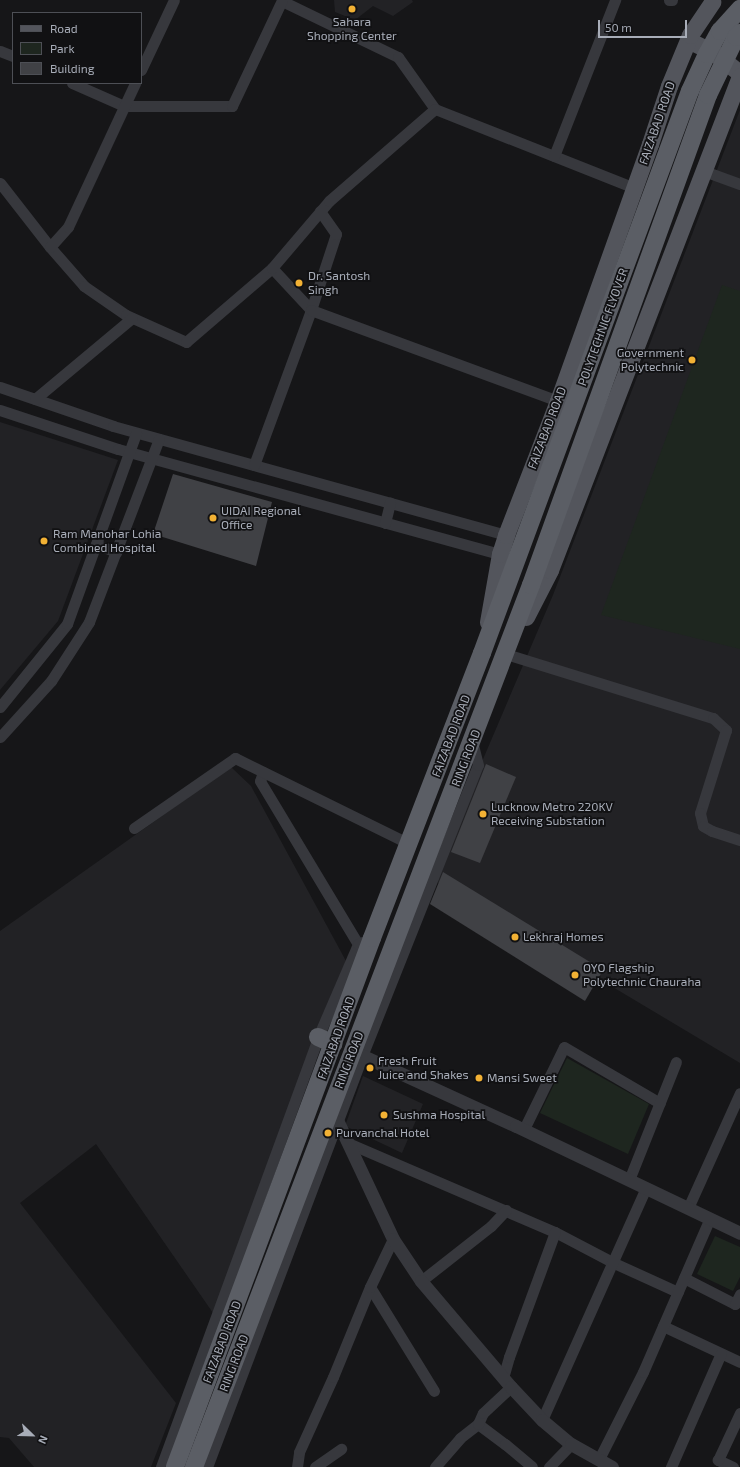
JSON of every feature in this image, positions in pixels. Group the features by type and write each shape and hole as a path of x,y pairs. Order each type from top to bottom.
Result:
{"highway":[{"name":"POLYTECHNIC FLYOVER","path":"482,654 690,91 720,31 740,9"},
{"name":"POLYTECHNIC FLYOVER","path":"506,654 708,95 736,37 740,33"},
{"name":"FAIZABAD ROAD","path":"175,1467 326,1040 365,941 410,844 482,654"},
{"name":"RING ROAD","path":"205,1467 472,741 506,654"}],"main road":[{"path":"712,1 740,29"},
{"name":"FAIZABAD ROAD","path":"482,654 500,554 506,535 558,401 635,188 669,86 688,40 712,1"},
{"path":"506,654 550,570 740,75 713,52 688,40"}],"street":[{"path":"142,68 174,0"},
{"path":"74,84 124,106 232,106 282,0 398,57 435,109 635,188"},
{"path":"554,156 615,0"},
{"path":"0,50 12,56"},
{"path":"50,247 68,227 135,84"},
{"path":"0,183 50,247 84,286 132,318 186,342 272,268 329,201 435,109"},
{"path":"704,171 740,184"},
{"path":"254,465 336,234 320,211"},
{"path":"272,268 310,310 558,401"},
{"path":"35,399 132,318"},
{"path":"0,387 136,433 506,535"},
{"path":"0,410 152,459 500,554"},
{"path":"0,707 67,624 136,433"},
{"path":"0,737 51,681 89,622 159,439"},
{"path":"385,522 390,503"},
{"path":"96,544 116,552"},
{"path":"506,654 713,718 726,730 700,813 703,826 712,831 740,840"},
{"path":"134,828 234,758 410,844"},
{"path":"263,772 260,781 365,941"},
{"path":"161,1467 326,1040"},
{"path":"524,1129 564,1047 660,1103"},
{"path":"205,1467 338,1122 357,1054 524,1129 740,1233"},
{"path":"629,1180 676,1062"},
{"path":"688,1208 740,1093"},
{"path":"338,1122 393,1239 421,1280 507,1383 542,1420 571,1444 612,1467"},
{"path":"348,1143 555,1232 614,1263 678,1292"},
{"path":"542,1420 614,1263 646,1188"},
{"path":"421,1280 491,1226 506,1210"},
{"path":"599,1459 643,1372 710,1218"},
{"path":"435,1467 460,1438 478,1424 483,1413 507,1383 509,1357 555,1232"},
{"path":"297,1467 299,1452 333,1377 370,1287 393,1239"},
{"path":"684,1278 735,1304 740,1294"},
{"path":"370,1287 434,1391"},
{"path":"663,1326 740,1362"},
{"path":"671,1467 721,1353"},
{"path":"733,1467 718,1460 740,1413"},
{"path":"478,1424 532,1467"},
{"path":"549,1467 571,1444"},
{"path":"315,1467 341,1449"}],"shaded area":[{"name":"Sahara Shopping Center","path":"334,0 412,0 413,2 393,16 373,6 355,20 335,12"},
{"name":"Government Polytechnic","path":"740,110 740,1063 432,879 553,595"},
{"name":"Ram Manohar Lohia Combined Hospital","path":"0,422 118,460 58,621 0,690"},
{"path":"231,767 251,786 346,961 213,1313 96,1144 20,1203 176,1403 151,1467 34,1467 9,1438 0,1437 0,931"},
{"name":"Sushma Hospital","path":"363,1076 423,1104 402,1153 345,1126"}],"green space":[{"path":"722,285 740,291 740,649 601,615"},
{"path":"567,1058 649,1104 628,1154 540,1113"},
{"path":"715,1236 740,1247 740,1277 733,1291 697,1274"}],"building":[{"name":"UIDAI Regional Office","path":"173,474 272,502 256,566 153,534"},
{"name":"Lucknow Metro 220KV Receiving Substation","path":"486,764 516,777 480,863 451,852"},
{"name":"Lekhraj Homes","path":"443,872 603,970 585,1001 430,904"}],"place":[{"name":"Sahara Shopping Center","path":"352,9"},
{"name":"Dr. Santosh Singh","path":"299,283"},
{"name":"Government Polytechnic","path":"692,360"},
{"name":"UIDAI Regional Office","path":"213,518"},
{"name":"Ram Manohar Lohia Combined Hospital","path":"44,541"},
{"name":"Lucknow Metro 220KV Receiving Substation","path":"483,814"},
{"name":"Lekhraj Homes","path":"515,937"},
{"name":"OYO Flagship Polytechnic Chauraha","path":"575,975"},
{"name":"Fresh Fruit Juice and Shakes","path":"370,1068"},
{"name":"Mansi Sweet","path":"479,1078"},
{"name":"Sushma Hospital","path":"384,1115"},
{"name":"Purvanchal Hotel","path":"328,1133"}]}
